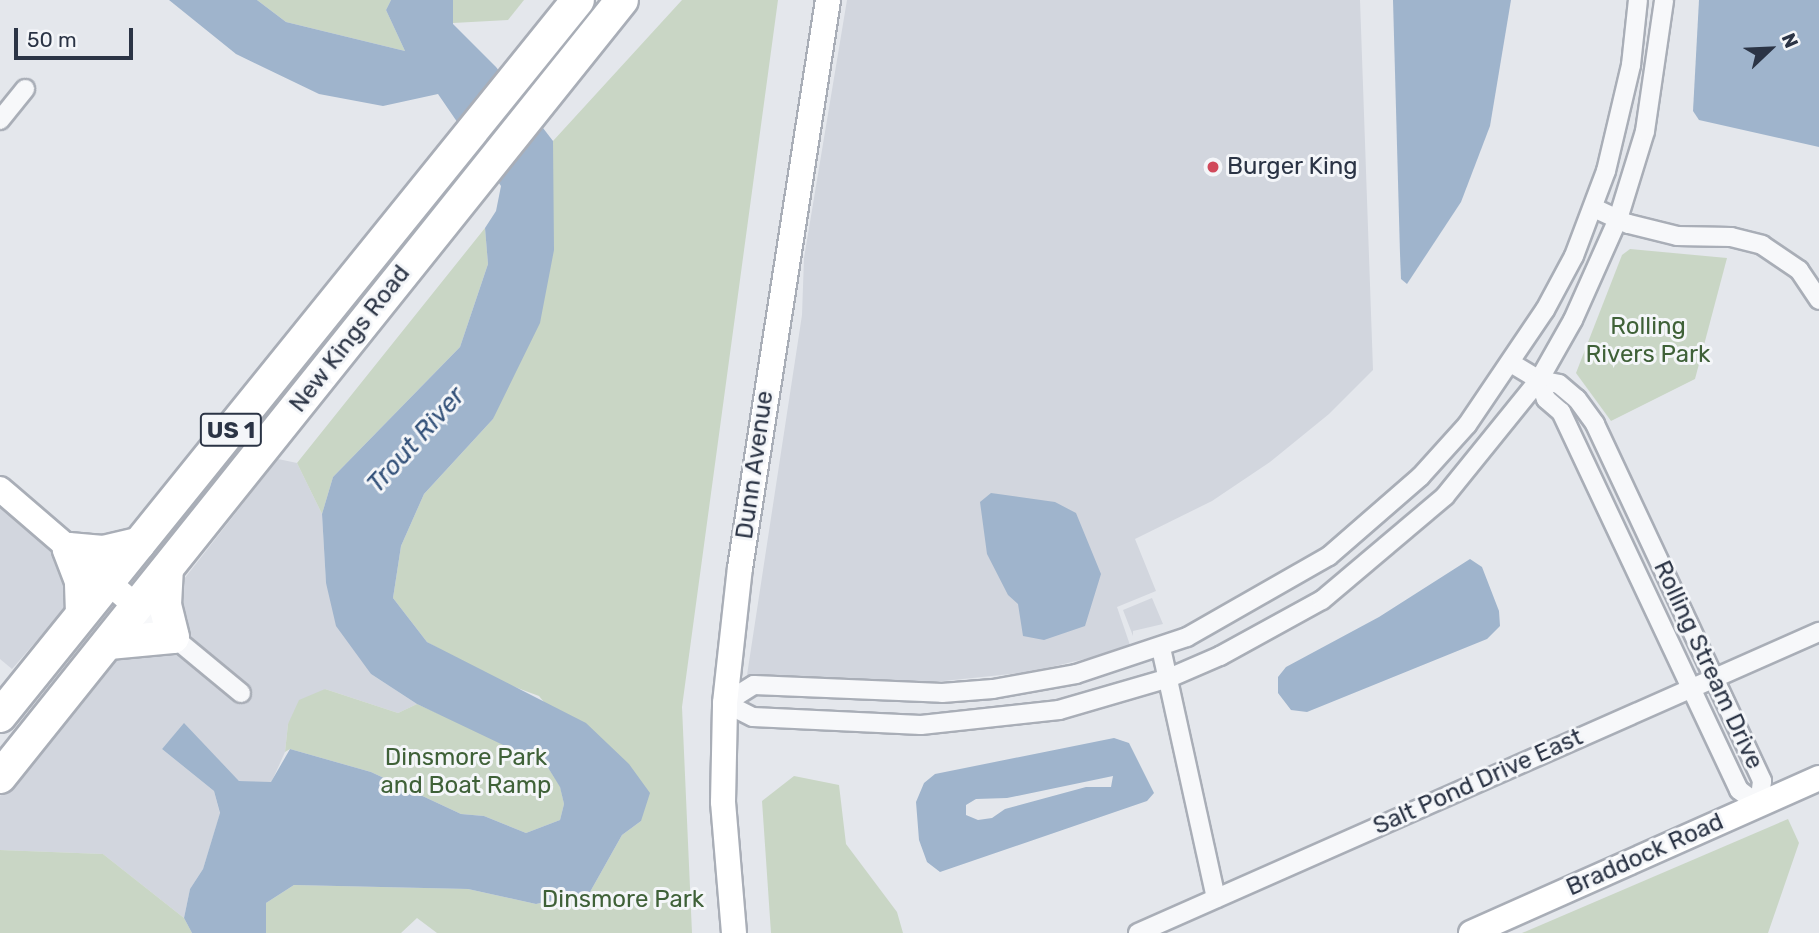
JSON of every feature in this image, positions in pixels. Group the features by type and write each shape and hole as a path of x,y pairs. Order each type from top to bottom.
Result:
{"highway":[{"name":"New Kings Road","path":"0,716 578,0"},
{"name":"New Kings Road","path":"0,776 622,0"},
{"path":"82,613 80,581 69,549 103,552 139,544"},
{"path":"108,643 173,637 165,605 167,570"}],"main road":[{"name":"Dunn Avenue","path":"734,933 723,802 725,703 740,568 828,0"},
{"path":"0,489 137,607"},
{"name":"Braddock Road","path":"1471,933 1819,778"}],"street":[{"path":"725,703 754,685 942,693 993,690 1076,674 1161,648 1279,588 1378,517 1467,425 1545,310 1594,208 1619,125 1638,0"},
{"path":"725,703 753,717 934,724 1059,710 1169,678 1310,607 1388,548 1444,496 1539,380 1588,289 1618,219 1645,131 1664,0"},
{"path":"0,120 25,89"},
{"path":"1594,208 1618,219 1676,236 1731,237 1762,245 1799,271 1819,300"},
{"name":"Rolling Stream Drive","path":"1511,363 1539,380 1559,384 1577,399 1595,424 1762,781 1759,804 1740,790 1561,412 1546,399 1539,380"},
{"path":"137,607 241,693"},
{"name":"Salt Pond Drive East","path":"1138,933 1819,632"},
{"path":"1161,648 1216,898"}],"shaded area":[{"path":"847,0 1360,0 1373,370 1329,414 1270,462 1212,501 1135,539 1156,591 1117,607 1131,648 1030,672 934,682 747,675 802,315 804,258"},
{"path":"278,459 297,463 322,514 326,583 371,674 417,704 398,713 325,689 288,724 285,752 271,783 239,781 184,724 162,749 214,791 220,814 203,869 190,889 184,918 103,854 0,850 0,796 122,650 165,650 188,620 177,588"},
{"path":"0,498 63,554 72,600 12,669 0,659"},
{"path":"1152,598 1163,624 1133,631 1133,636 1123,610"}],"green space":[{"path":"257,0 391,0 386,10 405,51 286,22"},
{"path":"453,0 524,0 508,20 453,23"},
{"name":"Dinsmore Park","path":"682,0 778,0 682,707 692,933 437,933 417,918 401,933 266,933 266,903 294,885 468,889 536,904 590,892 622,835 641,821 539,696 493,679 427,642 393,598 401,546 424,494 493,419 551,190 553,141"},
{"path":"485,228 488,264 460,347 333,477 322,514 297,463"},
{"name":"Rolling Rivers Park","path":"1630,249 1727,258 1695,379 1611,421 1576,373 1622,255"},
{"name":"Dinsmore Park and Boat Ramp","path":"325,689 398,713 417,704 528,754 547,766 560,786 564,804 560,820 526,833 484,816 461,814 371,772 290,749 285,752 288,724 299,700"},
{"path":"794,776 839,785 846,844 897,912 903,933 771,933 762,801"},
{"path":"1788,819 1799,843 1768,933 1522,933"},
{"path":"0,850 103,854 184,918 192,933 0,933"}],"water":[{"name":"Trout River","path":"169,0 257,0 286,22 405,51 386,10 391,0 453,0 453,24 496,67 553,141 554,250 540,323 493,419 424,494 401,546 393,598 427,642 586,723 629,764 650,793 641,821 622,835 590,892 536,904 468,889 294,885 266,903 266,933 192,933 184,918 190,889 203,869 220,813 214,791 162,749 184,723 239,781 271,782 290,749 371,772 461,814 484,816 526,833 560,820 564,804 560,787 547,766 417,704 371,674 336,626 326,583 322,514 333,477 460,347 488,264 485,228 496,211 501,186 438,94 383,106 319,94 236,54"},
{"path":"1393,0 1511,0 1490,126 1461,202 1407,284 1401,279"},
{"path":"1699,0 1819,0 1819,147 1699,120 1693,111"},
{"path":"991,493 1055,502 1076,513 1101,574 1085,626 1044,640 1023,636 1018,604 1008,595 987,554 980,502"},
{"path":"1470,559 1482,567 1499,611 1500,626 1487,639 1307,712 1291,710 1278,693 1278,677 1286,667 1379,617"},
{"path":"1114,738 1129,743 1154,793 1147,801 940,872 927,862 919,840 916,802 924,783 935,774","holes":["1113,776 1111,787 1086,787 1005,809 992,818 978,820 966,815 966,805 976,799 1007,798"]}],"place":[{"name":"Burger King","path":"1213,167"}]}
